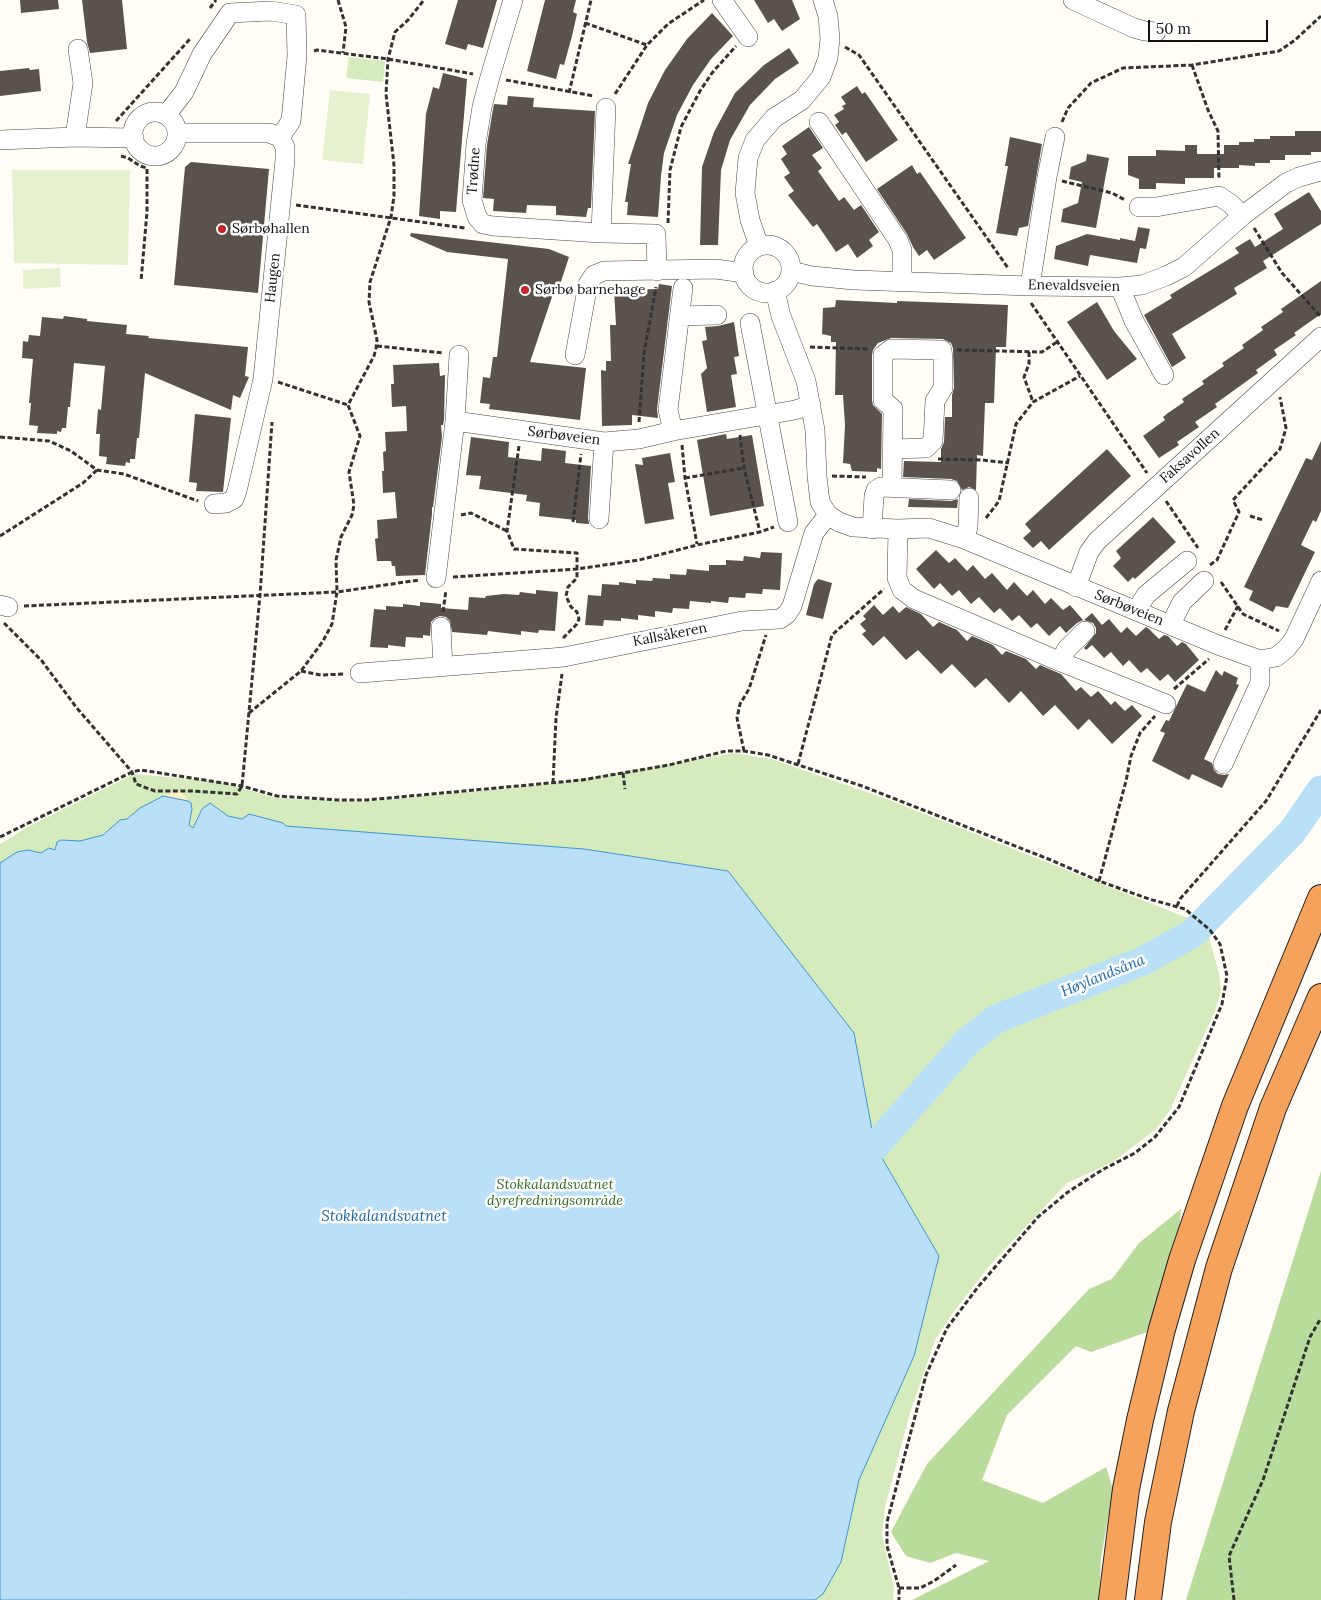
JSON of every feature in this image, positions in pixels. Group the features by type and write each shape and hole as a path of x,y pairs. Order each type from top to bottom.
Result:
{"highway":[{"path":"1112,1600 1126,1489 1140,1420 1162,1329 1182,1260 1235,1106 1321,898"},
{"path":"1148,1600 1158,1522 1181,1411 1219,1268 1274,1108 1321,997"}],"street":[{"name":"Trødne","path":"476,217 472,200 476,144 490,77 512,0"},
{"path":"722,0 748,37"},
{"path":"760,246 750,220 744,193 748,158 755,140 774,118 802,100 821,77 828,58 830,39 828,16 822,0"},
{"path":"1073,0 1134,28 1156,32"},
{"path":"166,115 184,92 202,54 230,12 271,11 296,15 297,56 291,121 280,137 269,133 177,133"},
{"path":"75,136 83,83 78,49"},
{"path":"601,233 606,108"},
{"path":"153,112 166,115 172,120 177,133 173,147 162,155 147,154 136,145 134,138 136,124 146,114 153,112"},
{"path":"819,122 898,240 902,250 902,280"},
{"path":"0,140 75,136 113,139 134,138"},
{"name":"Haugen","path":"214,504 226,503 234,499 263,379 286,160 285,148 280,137"},
{"path":"1025,286 1055,137"},
{"name":"Enevaldsveien","path":"791,271 812,276 854,280 902,280 1025,286 1120,287 1142,285 1184,267 1242,216 1286,183 1321,171"},
{"path":"1139,207 1156,207 1219,196 1231,204 1242,216"},
{"path":"476,217 483,224 493,226 601,233 656,234 657,271"},
{"path":"760,246 775,246 788,257 791,271 786,284 775,291 767,293 752,287 744,273 745,260 753,249 760,246"},
{"path":"575,355 588,284 594,275 604,271 716,269 744,273"},
{"path":"1120,287 1134,321 1164,375"},
{"path":"673,431 668,410 683,288"},
{"path":"775,291 781,316 806,381 815,430 820,502 828,515"},
{"path":"680,316 718,315"},
{"path":"750,324 788,522"},
{"name":"Faksavollen","path":"1076,587 1090,552 1097,541 1321,339"},
{"path":"892,483 893,409 883,400 883,355 890,349 942,350 944,359 943,388 935,401 933,441 926,448 893,449"},
{"path":"442,578 444,510 455,421 459,354"},
{"name":"Sørbøveien","path":"455,421 604,442 639,439 673,431 768,419 811,405"},
{"path":"600,519 604,442"},
{"path":"872,529 874,496 876,490 881,487 892,483 950,490"},
{"path":"964,539 968,527 969,498"},
{"name":"Sørbøveien","path":"828,515 839,522 853,527 872,529 929,528 964,539 1076,587 1171,624 1218,645 1260,660"},
{"name":"Kallsåkeren","path":"360,674 564,657 742,621 780,618 787,614 792,606 814,533 828,515"},
{"path":"898,529 898,578 902,590 914,599 1061,662 1166,704"},
{"path":"1136,611 1146,595 1194,557"},
{"path":"1223,764 1260,683 1260,660 1276,657 1294,639 1321,581"},
{"path":"1171,624 1182,602 1213,582"},
{"path":"441,627 443,666"},
{"path":"1061,662 1066,650 1085,631"}],"path":[{"path":"206,15 216,0"},
{"path":"338,0 346,27 343,53"},
{"path":"249,713 301,671 323,641 332,624 337,592 336,560 341,537 352,515 354,505 349,472 360,436 348,405 374,356 377,346 369,302 370,282 391,217 394,196 394,165 386,94 388,58 395,32 424,0"},
{"path":"569,92 591,0"},
{"path":"606,108 648,45 668,24 704,0"},
{"path":"1055,137 1068,108 1091,83 1123,68 1192,65 1279,51 1295,40 1321,16"},
{"path":"585,23 648,45"},
{"path":"141,282 147,212 147,168 128,158 116,155 113,139 116,120 192,37"},
{"path":"668,227 670,170 681,127 712,73 724,58 748,37"},
{"path":"843,46 859,55 1025,286 1057,342 1156,487 1194,557"},
{"path":"297,56 305,58 308,53 317,50 388,58"},
{"path":"1192,65 1208,110 1218,131 1219,164"},
{"path":"1047,177 1112,193 1139,207"},
{"path":"280,205 391,217 468,228 476,217"},
{"path":"1242,216 1251,222 1282,272 1321,317"},
{"path":"942,350 1042,352 1057,342"},
{"path":"377,346 459,354"},
{"path":"804,347 890,349"},
{"path":"1029,352 1029,364 1024,377 1033,402"},
{"path":"964,539 972,534 1000,501 1016,424 1033,402 1080,376"},
{"path":"263,379 275,381 348,405"},
{"path":"1206,559 1210,566 1217,560 1239,512 1233,500 1280,449 1286,428 1279,392 1272,382"},
{"path":"760,532 744,468 740,429 768,419"},
{"path":"3,610 76,707 132,772 136,784 155,790 237,794 242,786 249,713 260,595 272,420"},
{"path":"521,431 507,531 514,550 577,553 577,578 568,587 566,596 571,607 577,612 579,619 576,625 564,637 564,657 556,718 553,783"},
{"path":"0,437 49,441 71,451 97,470 124,474 194,500 214,504"},
{"path":"573,522 583,439"},
{"path":"933,459 982,460 1009,463"},
{"path":"684,478 744,468"},
{"path":"0,536 82,483 97,470"},
{"path":"817,476 892,483"},
{"path":"444,510 457,516 471,512 507,531"},
{"path":"1250,516 1263,520"},
{"path":"3,610 337,592 442,578 577,569 639,560 697,545 760,532 788,522"},
{"path":"441,627 442,578"},
{"path":"798,764 832,636 898,578"},
{"path":"1213,582 1243,614 1281,633"},
{"path":"744,751 737,718 740,704 749,689 770,620"},
{"path":"301,671 321,675 360,674"},
{"path":"1099,881 1131,756 1140,733 1166,704"},
{"path":"1178,906 1180,899 1266,801 1321,710"},
{"path":"0,837 132,772 141,770 242,786 277,796 367,800 582,780 669,765 726,751 744,751 768,754 862,786 932,812 1099,881 1148,899 1178,906 1196,917 1210,930 1220,944 1227,976 1222,1004 1179,1107 1155,1137 1135,1153 1102,1170 1068,1192 1038,1217 978,1287 947,1328 926,1375 887,1522 887,1546 899,1588 898,1600"},
{"path":"624,773 625,789"},
{"path":"1234,1600 1229,1556 1263,1480 1310,1337 1321,1318"},
{"path":"899,1588 920,1588 934,1581 956,1565"}],"green space":[{"path":"349,57 385,61 383,82 346,78"},
{"path":"330,90 370,94 363,164 322,160"},
{"path":"12,170 130,170 128,265 14,263"},
{"path":"60,268 61,287 23,289 23,270"},
{"name":"Stokkalandsvatnet","path":"734,753 771,759 884,798 1188,918 1208,934 1219,973 1221,991 1215,1011 1170,1110 1156,1129 1113,1162 1067,1183 989,1266 952,1314 935,1340 909,1416 885,1507 882,1534 894,1588 893,1600 0,1600 0,844 28,827 134,774 221,782 276,798 362,802 550,784"},
{"path":"1321,1171 1321,1600 1186,1600"},
{"path":"1181,1209 1178,1243 1147,1332 1091,1352 1076,1346 1007,1415 982,1480 1043,1503 1106,1467 1113,1489 1101,1558 1099,1600 912,1600 989,1561 956,1553 930,1563 906,1556 891,1532 927,1464 1089,1289 1112,1279 1139,1243"}],"sand":[{"path":"176,790 182,792 188,801 163,796"}],"water":[{"name":"Stokkalandsvatnet","path":"163,796 191,803 192,809 189,825 193,828 202,809 210,803 228,816 242,819 249,814 283,823 286,826 584,849 728,871 854,1033 875,1146 939,1256 914,1356 859,1480 841,1562 823,1594 815,1600 0,1600 0,863 17,852 28,850 41,853 49,848 55,850 57,842 61,840 80,841 103,835 120,820 127,819 140,808"}],"building":[{"path":"20,0 58,0 59,9 21,13"},
{"path":"82,0 122,0 127,49 90,53"},
{"path":"458,0 497,0 483,48 468,44 466,50 445,44"},
{"path":"545,0 576,0 573,12 577,14 572,36 564,65 560,64 556,79 527,71"},
{"path":"754,0 792,0 800,19 782,31 774,19 768,23"},
{"path":"712,13 733,36 711,59 693,85 677,115 664,153 658,217 627,215 628,202 625,202 631,164 628,164 648,103 665,70 687,39"},
{"path":"789,48 799,63 775,79 750,105 730,140 721,170 718,245 700,245 702,167 714,132 735,93 764,65"},
{"path":"29,68 30,70 39,69 41,91 0,96 0,71"},
{"path":"443,73 467,79 456,212 440,211 440,219 419,216 426,114 433,87 439,89"},
{"path":"857,86 862,94 865,92 898,140 866,162 846,132 842,135 835,125 839,122 834,115 844,109 842,106 846,104 841,97"},
{"path":"508,96 534,98 533,107 595,111 591,208 588,208 586,217 556,215 556,206 527,205 526,213 493,211 494,199 483,198 487,145 494,104 507,105"},
{"path":"809,127 823,148 812,155 822,168 818,171 839,201 844,197 854,210 861,205 879,232 869,240 873,246 857,258 848,244 836,252 817,224 813,227 788,195 794,191 784,177 790,173 781,159 787,154 782,146"},
{"path":"1295,131 1321,131 1321,152 1311,152 1311,155 1285,155 1285,160 1255,163 1255,166 1239,165 1239,168 1214,168 1214,178 1185,178 1185,184 1156,183 1156,189 1139,189 1139,179 1128,175 1128,156 1156,156 1156,150 1185,151 1185,145 1197,145 1197,154 1224,154 1224,145 1254,142 1254,139 1270,139 1270,136 1295,136"},
{"path":"1010,137 1042,144 1028,226 1019,228 1017,236 996,233 1008,166 1005,166"},
{"path":"1087,154 1109,158 1096,228 1061,222 1063,209 1078,203 1082,182 1069,179 1071,167 1086,161"},
{"name":"Sørbøhallen","path":"191,162 269,169 258,293 174,285 185,167"},
{"path":"912,165 917,174 920,172 966,238 934,260 927,250 919,256 907,234 877,189"},
{"path":"1309,192 1321,211 1321,224 1263,261 1267,268 1234,288 1237,294 1172,334 1186,358 1172,367 1144,315 1172,298 1170,295 1239,253 1235,248 1250,239 1255,247 1283,229 1274,214"},
{"path":"1138,227 1150,229 1146,249 1140,248 1137,263 1090,255 1088,266 1054,259 1056,246 1087,234 1135,241"},
{"path":"411,233 549,249 569,257 557,294 553,294 530,362 586,368 580,420 489,409 490,404 480,403 483,377 490,378 493,357 497,357 508,259 447,252 410,236"},
{"path":"1321,281 1321,314 1274,350 1277,355 1256,370 1258,373 1215,404 1217,407 1195,422 1199,427 1177,442 1179,445 1159,458 1143,436 1165,420 1163,417 1184,402 1182,399 1204,384 1202,381 1224,366 1222,363 1244,348 1242,345 1263,330 1261,327 1283,312 1281,309"},
{"path":"659,284 672,286 657,409 658,418 632,415 632,425 602,426 601,370 606,371 606,361 611,361 610,325 616,325 614,290 658,289"},
{"path":"836,300 1008,305 1006,347 996,347 994,403 985,403 983,456 977,455 976,490 969,487 962,490 957,481 951,479 903,477 904,461 941,462 945,417 952,417 952,395 954,388 953,348 951,343 943,339 891,338 878,343 872,355 872,400 873,405 882,414 881,469 877,468 877,472 852,471 850,464 843,463 845,425 843,395 835,395 836,342 831,342 831,336 822,334 823,308 835,307"},
{"path":"1097,302 1114,331 1137,359 1107,380 1067,322"},
{"path":"64,316 87,319 87,321 127,325 126,334 149,336 148,338 248,347 245,376 249,377 240,398 233,395 231,410 145,373 139,438 137,438 135,459 130,459 130,463 126,462 125,466 106,464 107,457 99,456 100,434 96,434 98,409 101,410 105,366 74,363 70,407 68,407 66,428 62,428 61,432 57,431 57,434 37,433 38,426 29,425 33,359 22,358 23,341 28,342 29,335 40,336 42,317 63,319"},
{"path":"734,322 739,356 734,357 737,374 731,375 736,407 707,412 701,374 707,368 702,341 707,340 705,327"},
{"path":"439,363 440,376 445,375 444,420 443,425 441,425 442,437 425,575 396,576 395,566 392,566 391,561 377,561 375,539 378,538 377,520 397,518 395,492 383,493 382,471 384,471 383,452 386,451 385,432 407,431 406,406 392,407 391,384 394,384 393,365"},
{"path":"195,414 231,418 223,492 196,491 197,483 189,482"},
{"path":"726,434 727,439 752,435 764,506 710,516 697,440"},
{"path":"471,437 509,442 508,457 541,461 542,448 566,451 565,463 591,466 589,524 576,523 576,520 539,516 540,503 526,501 527,495 479,489 481,476 466,475"},
{"path":"1321,441 1321,511 1316,522 1313,520 1301,545 1315,552 1288,608 1276,606 1273,612 1249,600 1253,591 1244,587 1306,458 1312,460"},
{"path":"1107,449 1131,476 1049,550 1041,541 1033,548 1023,538 1031,531 1025,524"},
{"path":"670,453 675,482 668,483 674,519 645,524 635,464 643,465 642,458"},
{"path":"909,499 951,501 958,499 957,508 908,507"},
{"path":"1153,517 1176,542 1135,579 1133,577 1128,582 1113,566 1121,558 1116,551"},
{"path":"936,550 949,563 955,558 967,571 973,565 985,579 992,573 1007,590 1014,582 1027,596 1033,590 1045,604 1051,598 1063,610 1070,605 1083,620 1066,633 1060,626 1049,636 1037,623 1031,628 1019,615 1012,621 1000,608 994,613 979,597 971,604 959,590 952,596 940,583 934,589 916,569"},
{"path":"761,552 782,553 780,590 763,589 762,594 746,593 745,598 729,597 728,603 690,601 689,609 673,608 672,613 655,611 655,617 638,615 638,620 621,618 621,621 604,620 603,626 585,625 588,595 601,596 602,584 619,585 619,582 636,584 636,580 670,579 670,574 686,575 687,569 709,571 709,565 726,565 726,560 743,561 744,556 760,558"},
{"path":"818,579 832,583 823,619 806,615 814,584"},
{"path":"536,590 558,592 555,631 539,630 538,633 521,631 521,635 488,631 487,635 452,632 450,621 446,617 440,616 431,622 430,636 423,635 423,638 406,637 405,647 388,645 388,648 370,647 374,609 386,610 386,606 403,607 403,604 420,606 420,602 441,604 441,608 468,610 469,597 485,598 486,596 504,594 519,595 520,592 536,594"},
{"path":"874,605 883,615 893,606 899,613 906,607 921,614 933,627 939,622 957,630 967,641 972,636 993,645 1002,655 1006,651 1026,659 1036,669 1040,665 1061,674 1076,691 1081,687 1091,697 1098,691 1111,705 1115,701 1125,711 1132,705 1142,716 1112,744 1089,719 1078,730 1055,705 1043,716 1021,691 1009,703 986,678 975,688 952,664 941,674 918,650 906,660 884,636 873,646 862,634 866,631 860,624 866,619 863,616"},
{"path":"1092,613 1102,625 1109,619 1121,633 1127,627 1136,636 1146,627 1159,639 1164,635 1168,636 1177,646 1182,642 1186,644 1199,660 1175,682 1168,674 1160,681 1147,668 1141,673 1129,660 1123,666 1111,652 1104,658 1092,645 1086,650 1084,648 1096,633 1093,623 1084,620"},
{"path":"1216,670 1222,676 1224,671 1238,678 1236,684 1239,685 1204,759 1212,763 1214,770 1218,774 1229,774 1222,788 1192,774 1189,780 1152,761 1165,733 1160,731 1166,720 1169,721 1187,684 1205,692"}],"waterway":[{"name":"Høylandsåna","path":"875,1146 967,1042 996,1019 1143,961 1192,934 1292,832 1321,790"}],"place":[{"name":"Sørbøhallen","path":"222,229"},
{"name":"Sørbø barnehage","path":"525,290"}],"park label":[{"name":"Stokkalandsvatnet dyrefredningsområde","path":"555,1194"}]}
